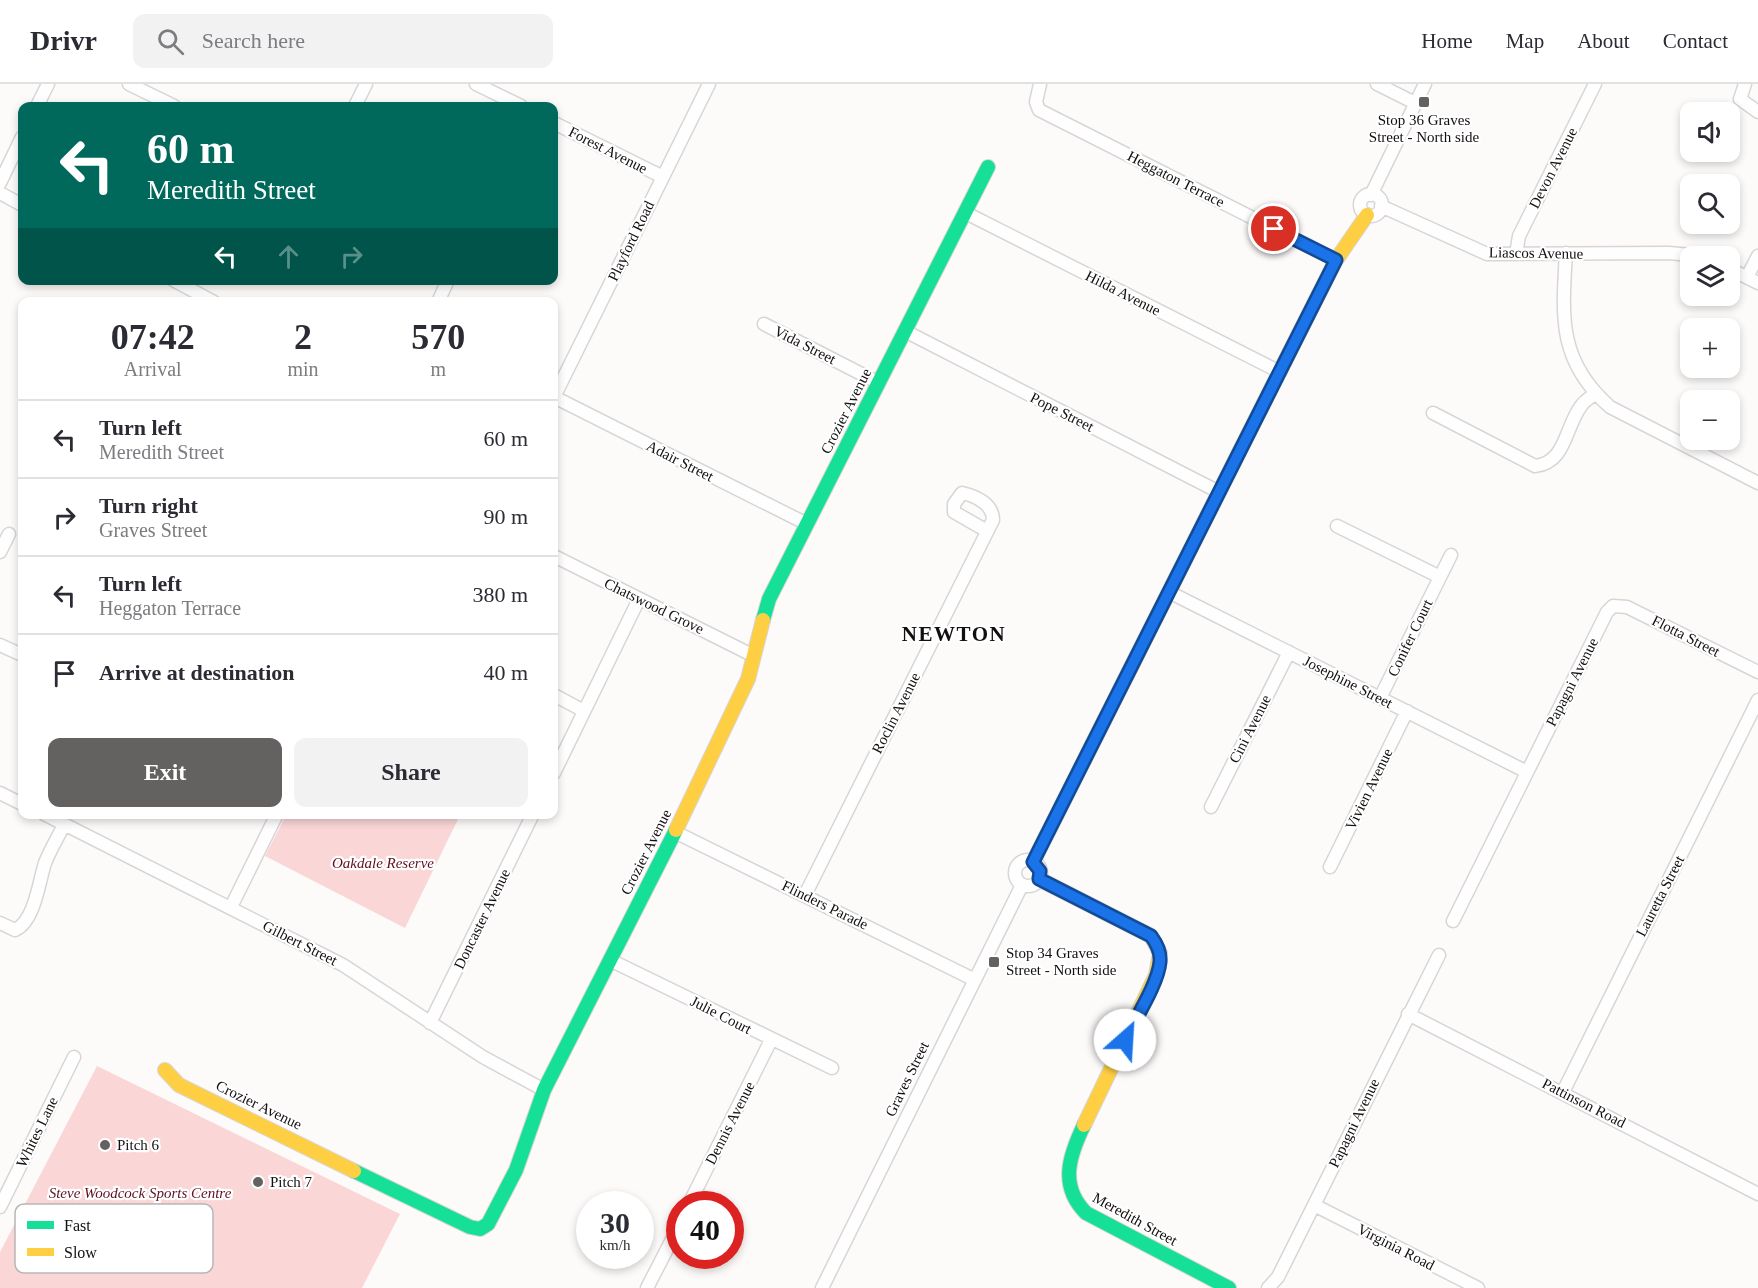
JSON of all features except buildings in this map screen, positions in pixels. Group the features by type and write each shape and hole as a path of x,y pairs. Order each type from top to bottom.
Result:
{"street":[{"path":"39,102 48,84"},
{"path":"129,84 166,102"},
{"path":"357,102 366,84"},
{"path":"476,84 502,90 516,102"},
{"name":"Playford Road","path":"558,389 709,84"},
{"name":"Heggaton Terrace","path":"1040,84 1036,102 1039,110 1336,260"},
{"path":"1377,84 1415,103"},
{"path":"1371,195 1425,84"},
{"name":"Devon Avenue","path":"1516,254 1519,236 1595,84"},
{"path":"1745,84 1740,99 1758,112"},
{"name":"Forest Avenue","path":"558,125 663,177"},
{"path":"0,183 18,145"},
{"name":"Crozier Avenue","path":"165,1070 179,1084 470,1227 480,1228 488,1224 516,1170 544,1090 675,832 748,679 769,599 988,167"},
{"path":"0,193 18,203"},
{"path":"1371,195 1380,199 1381,206 1377,214 1367,215 1362,212 1360,204 1364,197 1371,195"},
{"name":"Liascos Avenue","path":"1381,206 1487,254 1680,254"},
{"name":"Hilda Avenue","path":"966,213 1280,372"},
{"path":"1033,862 1336,260 1348,239 1367,215"},
{"path":"1566,253 1563,316 1565,332 1574,362 1595,394 1610,407 1758,483"},
{"path":"1753,280 1758,256"},
{"path":"182,285 204,297"},
{"name":"Vida Street","path":"764,324 879,383"},
{"name":"Pope Street","path":"905,331 1219,492"},
{"path":"1433,413 1535,466 1548,465 1555,458 1581,406 1595,394"},
{"name":"Adair Street","path":"558,399 807,524"},
{"path":"1337,526 1440,577"},
{"name":"Roclin Avenue","path":"805,895 987,531"},
{"path":"0,552 9,534"},
{"name":"Conifer Court","path":"1380,698 1451,555"},
{"name":"Chatswood Grove","path":"558,558 754,656"},
{"name":"Josephine Street","path":"1169,592 1527,772"},
{"path":"558,765 639,599"},
{"name":"Flotta Street","path":"1613,606 1627,607 1758,672"},
{"name":"Papagni Avenue","path":"1453,921 1607,612 1613,606"},
{"path":"0,645 18,653"},
{"name":"Cini Avenue","path":"1211,807 1289,652"},
{"path":"558,697 584,711"},
{"name":"Lauretta Street","path":"1563,1092 1758,700"},
{"name":"Vivien Avenue","path":"1330,867 1407,711"},
{"path":"0,793 18,802"},
{"name":"Gilbert Street","path":"53,819 343,965 483,1058 544,1090"},
{"path":"231,908 275,819"},
{"name":"Doncaster Avenue","path":"430,1023 531,819"},
{"path":"0,923 15,930 22,925 38,896 46,861 64,825"},
{"name":"Flinders Parade","path":"675,832 975,980"},
{"path":"1021,862 1033,862 1040,871 1039,879 1033,885 1022,885 1015,877 1016,869 1021,862"},
{"name":"Meredith Street","path":"1039,879 1151,936 1160,953 1156,975 1073,1147 1067,1171 1070,1194 1086,1213 1229,1288"},
{"name":"Graves Street","path":"822,1288 1022,885"},
{"name":"Papagni Avenue","path":"1268,1288 1278,1277 1439,955"},
{"name":"Julie Court","path":"610,960 771,1041 832,1068"},
{"name":"Pattinson Road","path":"1408,1014 1758,1194"},
{"name":"Dennis Avenue","path":"696,1191 771,1041"},
{"name":"Whites Lane","path":"0,1207 74,1057"},
{"name":"Virginia Road","path":"1314,1205 1478,1288"},
{"path":"647,1288 666,1251"}],"green space":[{"name":"Oakdale Reserve","path":"284,819 458,819 405,928 265,856"},
{"name":"Steve Woodcock Sports Centre","path":"97,1066 400,1214 362,1288 0,1288 0,1252 15,1223 15,1273 213,1273 213,1204 25,1204"}],"traffic: fast":[{"path":"763,620 769,599 988,167"},
{"path":"1033,862 1280,371"},
{"path":"354,1171 470,1227 480,1229 488,1224 516,1170 544,1090 676,830"},
{"path":"1084,1125 1074,1148 1069,1170 1072,1192 1086,1213 1229,1288"}],"traffic: slow":[{"path":"1280,371 1336,260 1367,215"},
{"path":"676,830 748,679 763,620"},
{"path":"1039,879 1151,936 1160,953 1156,975 1084,1125"},
{"path":"165,1070 179,1085 354,1171"}],"place":[{"name":"Stop 36 Graves Street - North side","path":"1424,102"},
{"name":"Stop 34 Graves Street - North side","path":"994,962"},
{"name":"Pitch 6","path":"105,1145"},
{"name":"Pitch 7","path":"258,1182"}],"district":[{"name":"NEWTON","path":"954,634"}],"route":[{"path":"1125,1040 1156,975 1160,963 1157,945 1151,936 1039,879 1039,867 1033,862 1336,260 1274,229"}]}
